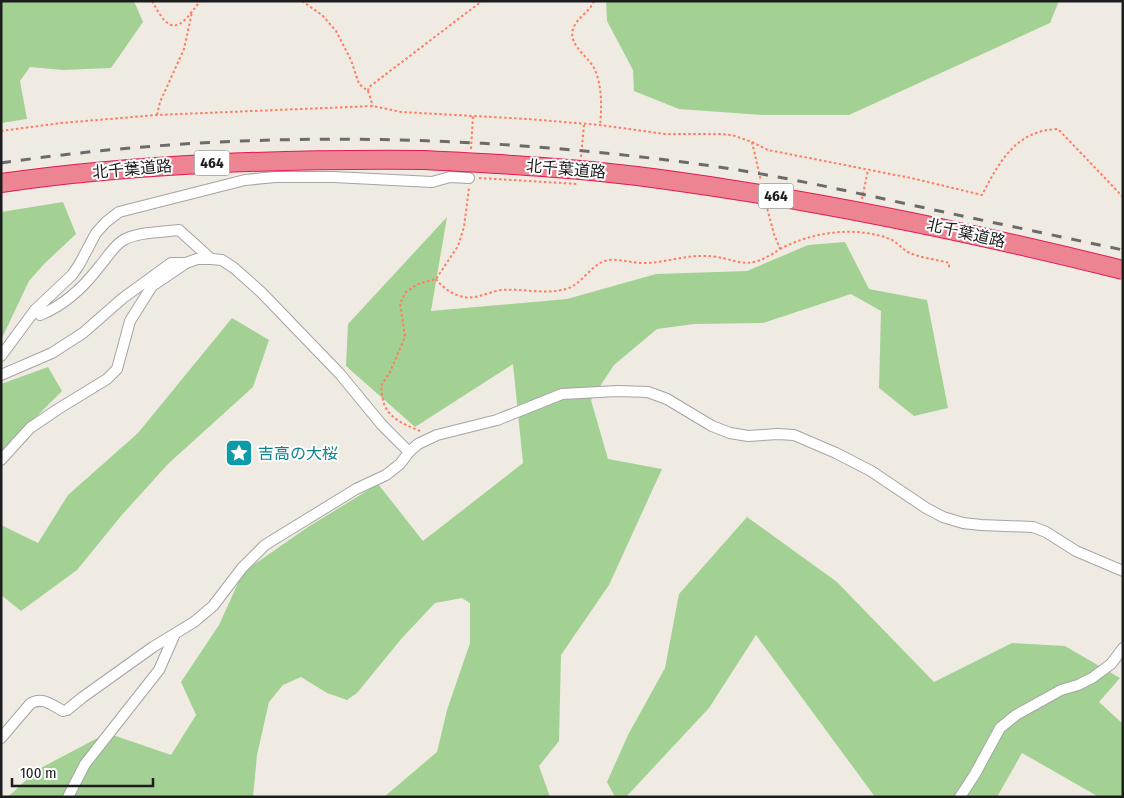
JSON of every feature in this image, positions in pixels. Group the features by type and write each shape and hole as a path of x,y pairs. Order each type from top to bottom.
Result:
{"highway":[{"name":"北千葉道路","path":"1,183 87,173 269,160 423,160 504,164 658,178 744,191 908,221 1123,270"}],"street":[{"path":"1,356 35,310 79,265 96,233 106,222 120,212 245,180 275,177 334,177 427,182 450,178 470,178"},
{"path":"35,310 40,315 49,312 70,298 84,287 115,247 132,236 179,230 211,259"},
{"path":"1,460 30,428 58,408 107,379 117,369 130,321 144,296 152,286 186,263 197,259 222,260 261,292 340,374 382,425 409,452"},
{"path":"1,374 30,363 60,348 83,333 123,298 171,263 186,263"},
{"path":"1,738 35,700 42,700 63,711 67,710 153,647 194,622 213,606 242,568 265,546 356,489 386,476 418,444 437,435 497,420 562,394 618,391 648,392 667,399 712,426 730,433 748,436 794,435 871,471 943,518 981,525 1033,526 1076,551 1123,571"},
{"path":"68,797 85,764 159,670 175,635"},
{"path":"960,797 1000,728 1016,715 1061,690 1092,678 1111,664 1123,648"}],"path":[{"path":"152,1 160,17 169,25 180,25 200,1"},
{"path":"302,1 322,15 336,31 359,84 368,91 373,106"},
{"path":"368,91 369,87 482,1"},
{"path":"594,1 585,14 577,21 572,31 574,43 594,69 603,104 600,125"},
{"path":"157,115 160,102 184,49 192,12"},
{"path":"1,131 61,123 157,115 373,106 401,112 600,125 665,134 732,135 768,150 982,194 997,166 1014,147 1030,134 1058,129 1123,197"},
{"path":"471,151 473,116"},
{"path":"752,142 763,188"},
{"path":"437,435 424,433 399,422 385,406 381,386 390,372 405,337 400,303 406,292 418,284 436,279 458,246 464,227 470,178"},
{"path":"767,206 780,249"},
{"path":"436,279 442,287 461,297 473,297 499,290 516,289 545,292 567,289 593,268 608,260 645,263 701,256 722,258 740,264 751,264 766,259 780,249 808,238 840,231 856,231 894,241 908,252 949,263 949,269"},
{"path":"1123,440 1123,463"}],"green space":[{"path":"1,1 134,1 143,22 111,68 63,70 30,67 20,81 27,119 1,123"},
{"path":"606,1 1059,1 1050,23 849,115 762,115 679,109 634,91 633,70 607,21"},
{"path":"63,202 76,234 29,281 1,340 1,212"},
{"path":"447,217 431,311 567,299 656,274 747,271 808,245 845,242 869,289 927,300 948,408 914,416 879,388 881,311 851,294 763,323 694,324 657,329 614,365 591,400 608,459 662,469 609,585 561,655 559,741 539,766 550,797 384,797 437,752 447,710 470,643 470,603 462,598 435,603 402,638 357,693 347,700 327,693 301,677 283,685 269,702 257,755 253,797 8,797 37,770 107,733 171,755 196,715 181,682 219,625 243,572 308,527 378,484 423,541 523,463 513,364 415,427 346,366 348,324"},
{"path":"232,318 269,340 253,387 168,464 121,516 77,570 21,611 1,595 1,525 38,543 68,495 138,433"},
{"path":"48,367 62,391 1,452 1,384"},
{"path":"747,517 837,582 934,682 1012,643 1065,646 1120,678 1099,702 1123,724 1123,797 1099,797 1022,753 997,797 875,797 756,635 709,708 626,797 615,797 607,782 628,735 665,668 679,594"}],"railway":[{"path":"1,163 177,144 265,140 353,139 529,146 617,154 764,174 1123,250"}],"place":[{"name":"吉高の大桜","path":"239,453"}]}
